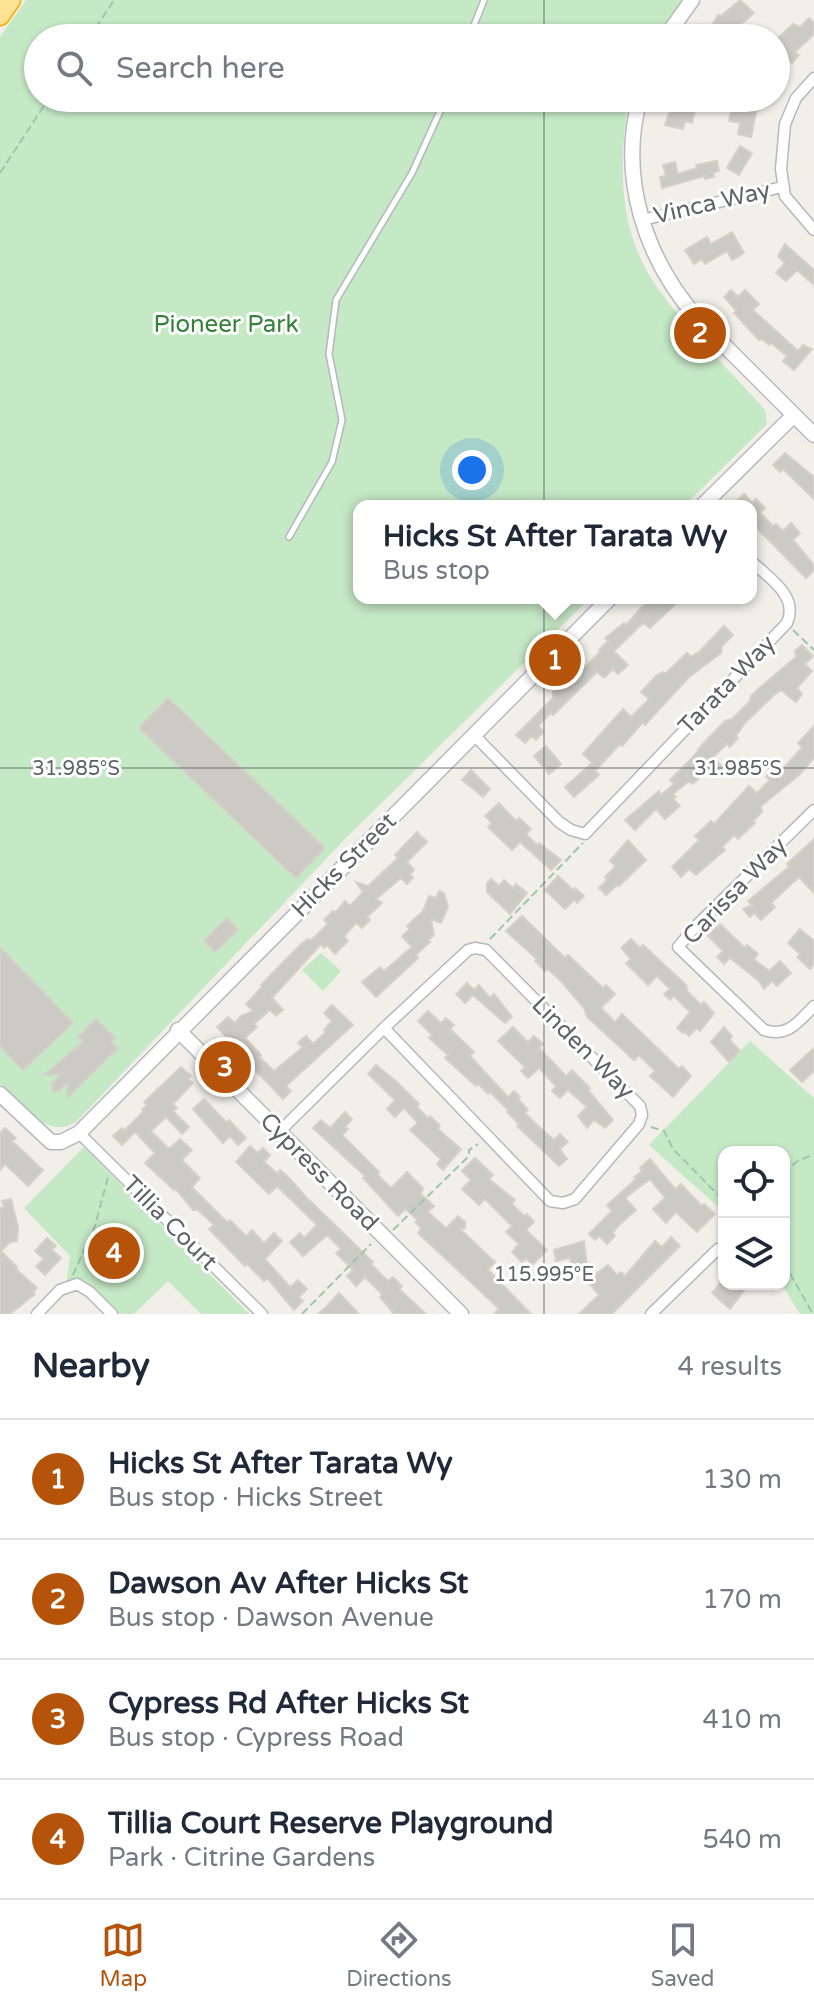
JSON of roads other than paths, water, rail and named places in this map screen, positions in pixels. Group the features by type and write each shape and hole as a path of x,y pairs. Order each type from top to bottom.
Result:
{"highway":[{"path":"0,16 11,0"}],"street":[{"path":"675,24 692,0"},
{"name":"Vinca Way","path":"814,78 796,98 785,124 782,187 792,207 814,230"},
{"path":"637,112 634,166 642,220 655,256 682,301 814,435"},
{"name":"Vinca Way","path":"642,220 782,187"},
{"path":"708,500 794,415"},
{"name":"Tarata Way","path":"474,735 559,822 585,834 787,623 791,610 789,598 757,567"},
{"name":"Hicks Street","path":"79,1133 604,604"},
{"name":"Carissa Way","path":"814,810 678,947 764,1030 777,1033 790,1030 814,1006"},
{"name":"Linden Way","path":"481,948 640,1106 642,1115 639,1124 575,1199 563,1203 550,1201 384,1028 468,950 481,948"},
{"path":"279,1132 384,1028"},
{"name":"Cypress Road","path":"178,1030 461,1314"},
{"path":"0,1094 51,1142 61,1142 79,1133"},
{"name":"Tillia Court","path":"79,1133 262,1314"},
{"path":"651,1314 718,1249"},
{"path":"37,1314 60,1290 71,1284 85,1288 112,1314"}],"lane":[{"path":"475,24 484,0"},
{"path":"289,537 332,462 342,420 329,354 336,300 412,173 440,112"}],"place":[{"name":"Dawson Av After Hicks St","path":"700,333"},
{"name":"Hicks St After Tarata Wy","path":"555,660"},
{"name":"Cypress Rd After Hicks St","path":"225,1067"},
{"name":"Tillia Court Reserve Playground","path":"114,1253"}],"park label":[{"name":"Pioneer Park","path":"226,324"}]}
